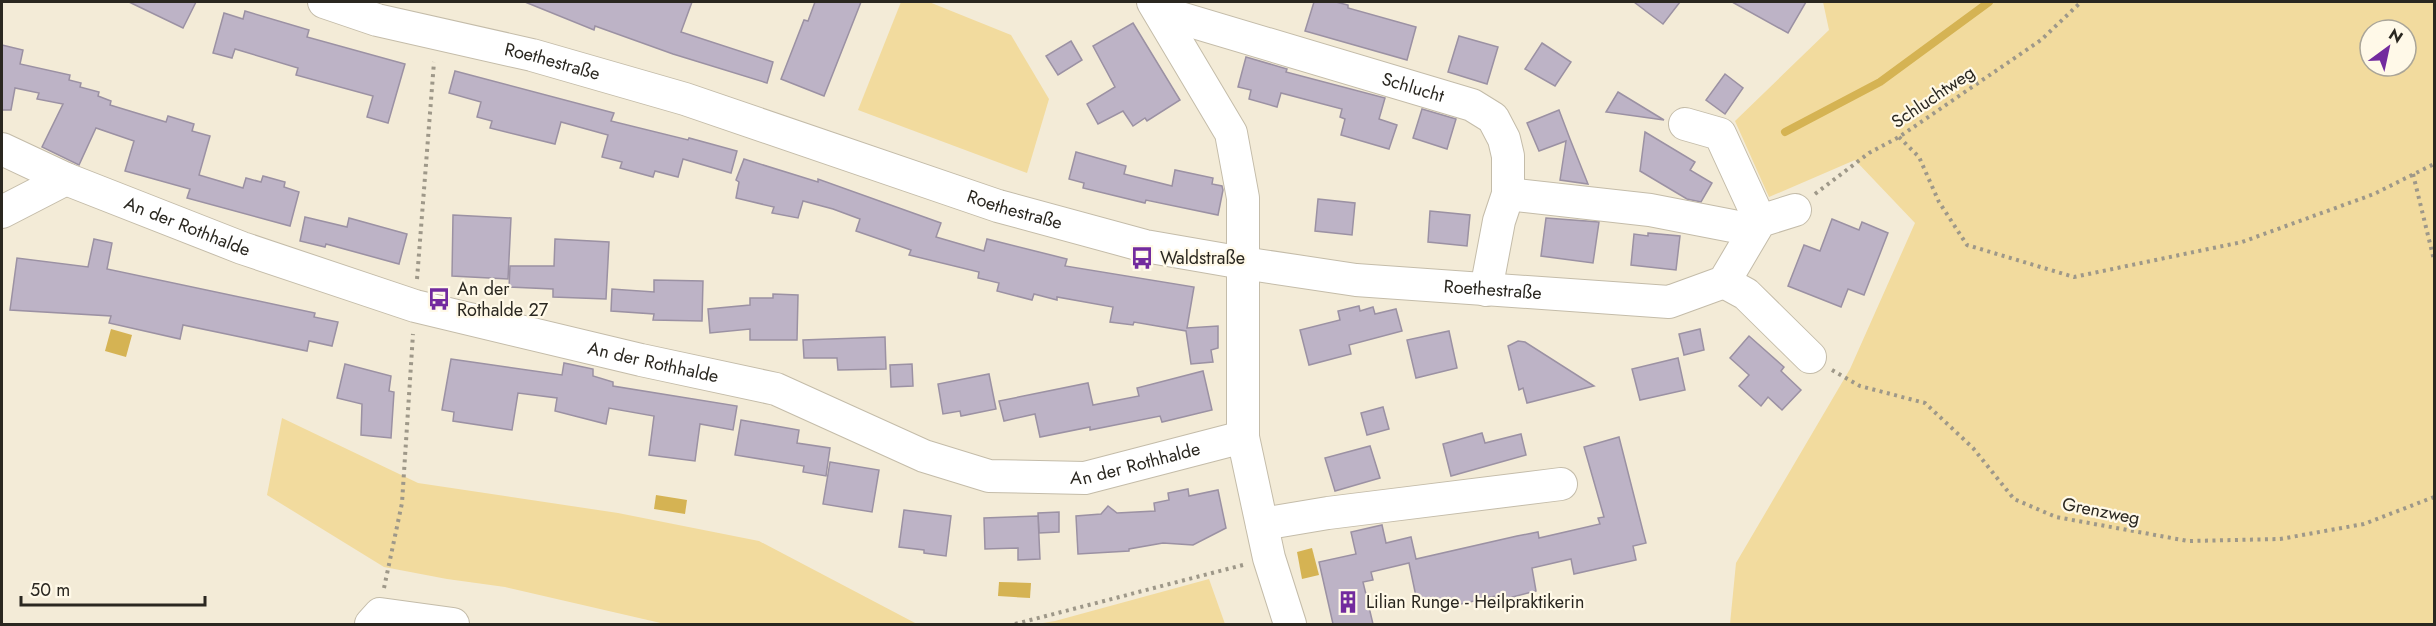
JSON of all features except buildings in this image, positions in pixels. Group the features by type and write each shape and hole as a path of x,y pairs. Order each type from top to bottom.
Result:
{"street":[{"name":"Roethestraße","path":"324,2 377,20 532,55 685,99 998,206 1145,246 1356,280 1669,302 1724,282"},
{"path":"1156,7 1231,133 1243,198 1243,436 1269,558 1290,624"},
{"name":"Schlucht","path":"1156,7 1472,105 1493,118 1504,138 1508,156 1508,194 1499,221 1486,290"},
{"path":"1685,124 1720,134 1756,226"},
{"name":"An der Rothhalde","path":"2,149 66,179 242,248 416,306 641,360 776,389 924,456 989,476 1085,478 1243,436"},
{"path":"2,212 66,179"},
{"path":"1508,194 1650,210 1756,226 1795,210"},
{"path":"1756,226 1724,282 1746,294 1810,357"},
{"path":"1262,524 1328,513 1466,498 1561,484"},
{"path":"371,624 380,614 464,620"}],"path":[{"name":"Schluchtweg","path":"1795,210 1869,153 1899,137 2041,40 2081,2"},
{"path":"1899,137 1919,157 1940,202 1967,245 2074,277 2242,242 2374,194 2434,164"},
{"path":"2414,174 2434,260"},
{"name":"Grenzweg","path":"1810,357 1860,386 1925,403 1973,448 2014,498 2056,516 2188,542 2280,539 2364,524 2434,498"},
{"path":"1015,624 1269,558"}],"shaded area":[{"path":"901,2 929,2 1011,35 1049,99 1027,173 858,110"},
{"path":"1823,2 2434,2 2434,624 1730,624 1736,563 1850,369 1915,223 1855,160 1769,197 1735,121 1829,30"},
{"path":"111,329 132,335 126,357 105,351"},
{"path":"282,418 418,483 618,513 759,541 917,624 665,624 505,587 384,567 267,495"},
{"path":"656,495 687,500 685,514 654,509"},
{"path":"1312,548 1319,575 1302,579 1297,552"},
{"path":"1209,579 1225,624 1037,624 1055,621"},
{"path":"999,582 1031,583 1030,598 998,596"}],"waterway":[{"path":"1785,132 1880,82 1989,2"}],"place":[{"name":"Waldstraße","path":"1142,258"},
{"name":"An der Rothalde 27","path":"439,299"},
{"name":"Lilian Runge - Heilpraktikerin","path":"1348,602"}]}
